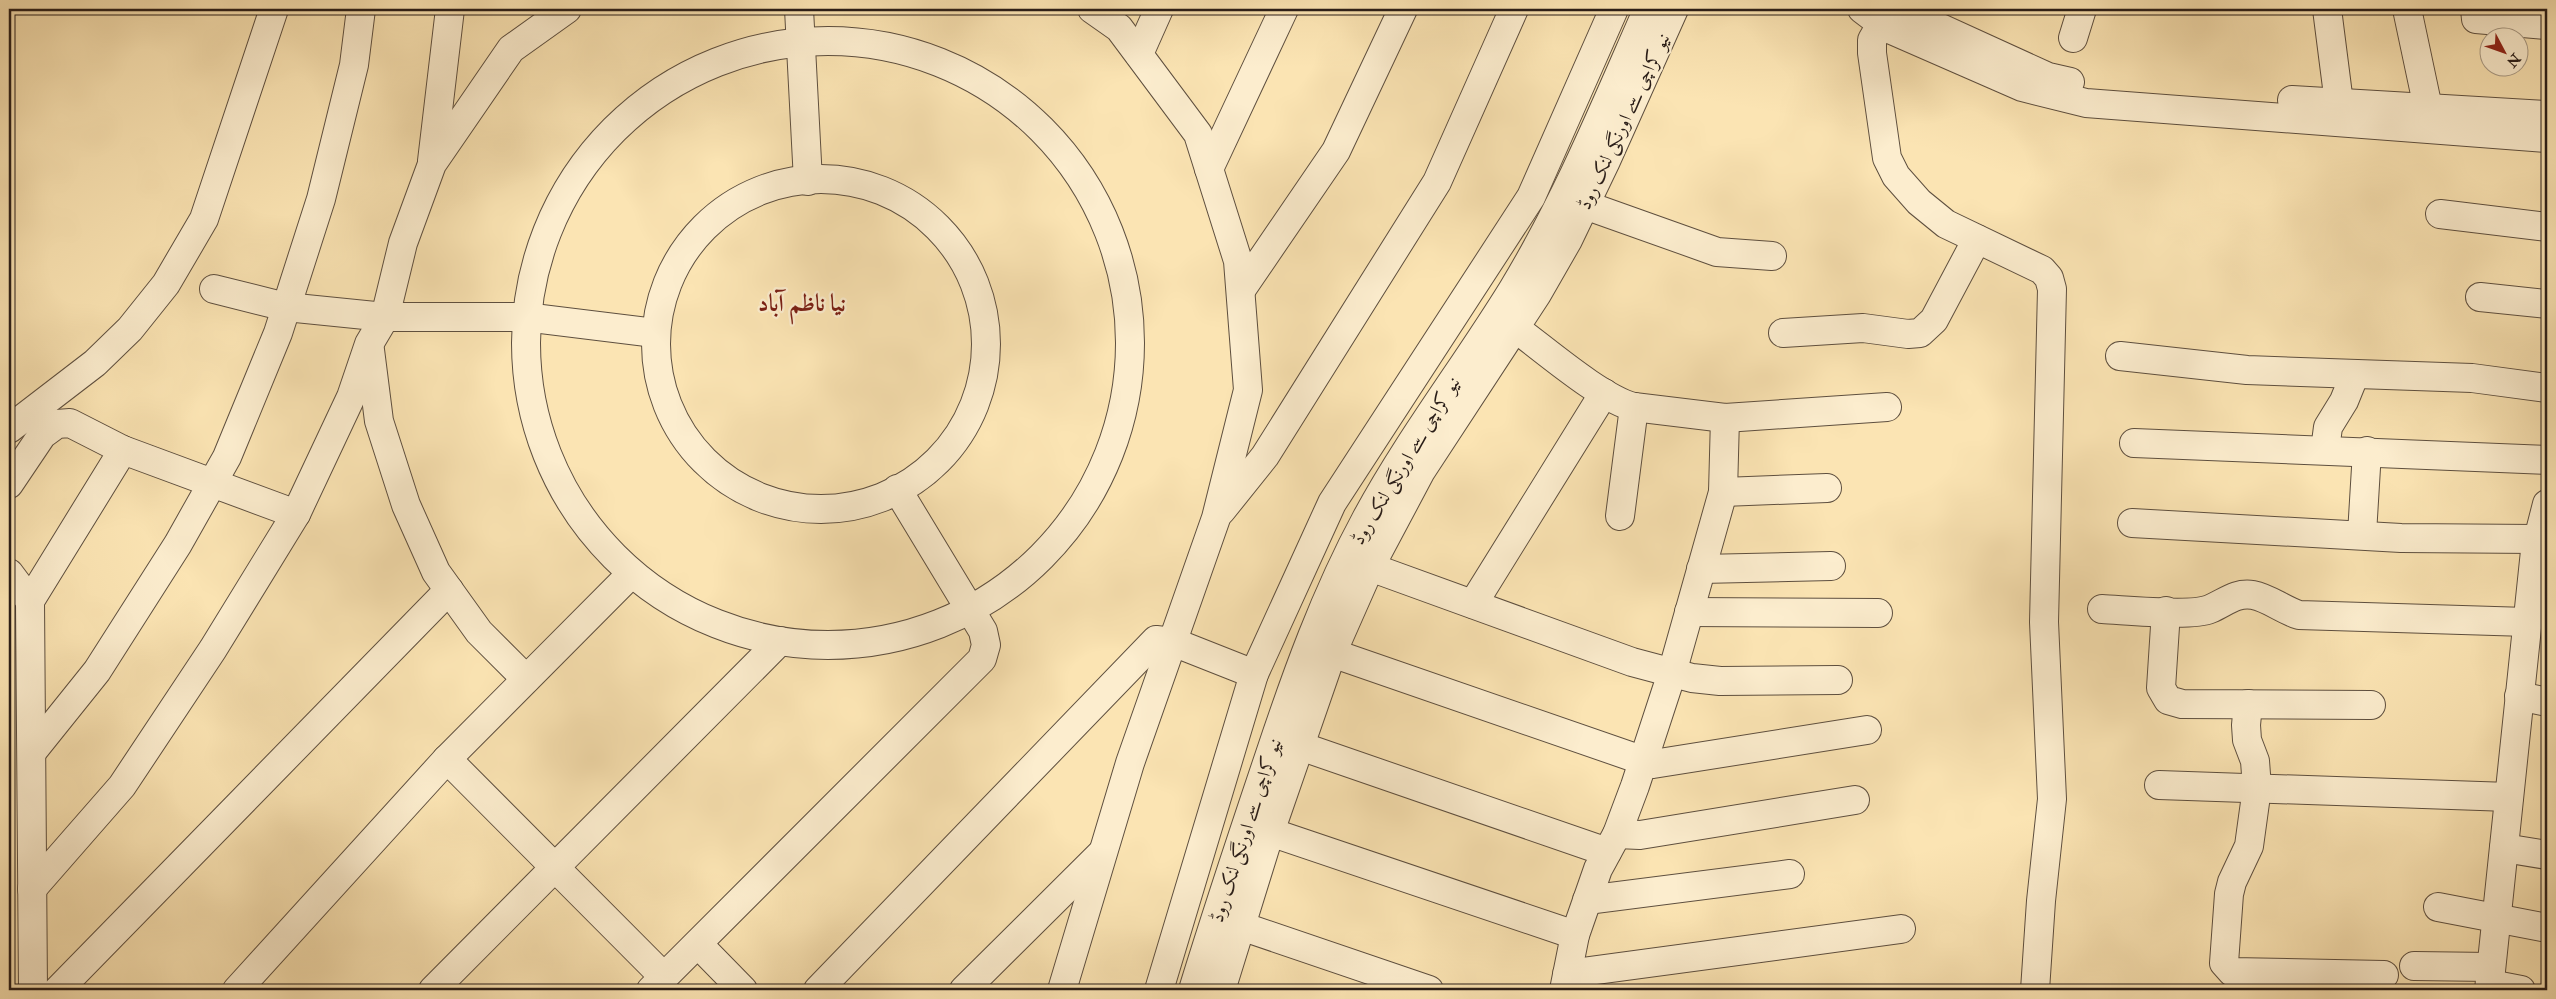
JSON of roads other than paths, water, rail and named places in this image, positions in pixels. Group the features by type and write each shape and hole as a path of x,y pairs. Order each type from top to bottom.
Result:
{"street":[{"path":"9,429 95,363 130,329 166,284 204,219 274,9"},
{"path":"32,752 97,671 178,544 227,457 286,307 322,199 354,65 361,9"},
{"path":"32,889 122,786 213,649 296,514 351,397 369,344 384,317 403,243 432,164 450,9"},
{"path":"432,164 511,49 567,9"},
{"path":"799,9 808,180"},
{"path":"1062,990 1130,763 1216,518 1248,390 1238,261 1198,134 1119,28 1092,9"},
{"path":"1139,54 1159,9"},
{"path":"1209,169 1284,9"},
{"path":"1241,290 1336,151 1403,9"},
{"path":"1216,518 1265,456 1436,182 1514,9"},
{"path":"1159,990 1254,674 1332,503 1531,197 1614,9"},
{"name":"نیو کراچی سے اورنگی لنک روڈ","path":"1193,990 1297,674 1324,607 1366,520 1401,460 1512,289 1557,208 1595,130 1648,9"},
{"name":"نیو کراچی سے اورنگی لنک روڈ","path":"1221,990 1270,832 1332,653 1370,567 1421,471 1541,287 1585,205 1674,9"},
{"path":"2073,38 2082,9"},
{"path":"2327,9 2339,103"},
{"path":"2407,9 2428,108"},
{"path":"2475,9 2476,19 2547,25"},
{"path":"1883,13 2048,77 2074,84 2148,91 2547,116"},
{"path":"1883,13 2022,87 2086,103 2547,138"},
{"path":"1883,13 1872,40 1872,53 1887,158 1896,176 1919,202 1946,224 2042,270 2050,278 2052,289 2044,622 2052,800 2041,901 2036,990"},
{"path":"791,41 802,41 889,45 981,79 1057,141 1109,224 1132,320 1123,418 1081,512 1011,587 919,634 818,648 717,628 630,576 564,497 528,401 525,317 527,299 557,205 616,126 697,69 791,41"},
{"path":"808,180 846,180 899,197 943,230 973,276 986,330 982,385 960,436 922,476 873,502 820,511 766,502 718,476 682,436 660,386 655,333 668,280 698,234 740,200 792,181 808,180"},
{"path":"1585,205 1717,252 1772,256"},
{"path":"2440,214 2547,227"},
{"path":"1783,333 1863,328 1908,334 1920,333 1934,320 1978,239"},
{"path":"214,288 286,307 384,317 525,317 655,333"},
{"path":"2480,297 2547,304"},
{"path":"1515,328 1604,393 1624,405 1725,418 1887,407"},
{"path":"369,344 379,421 406,505 436,572 479,632 526,679"},
{"path":"2120,356 2247,370 2472,378 2547,388"},
{"path":"2325,450 2328,427 2344,401 2355,374"},
{"path":"1473,604 1604,393"},
{"path":"1620,516 1634,407"},
{"path":"1725,418 1723,492 1672,673 1612,843 1598,869 1587,900 1575,936 1566,982 1901,929"},
{"path":"9,484 42,435 57,424 70,423 122,450 296,514"},
{"path":"2134,443 2367,451 2547,460"},
{"path":"33,990 30,601 122,450"},
{"path":"2362,534 2367,451"},
{"path":"1723,492 1826,488"},
{"path":"447,759 555,867 658,984 982,659 986,645 983,631 897,489"},
{"path":"2490,980 2527,622 2539,585 2537,539 2547,504"},
{"path":"2132,523 2362,534 2401,538 2537,539"},
{"path":"1701,569 1831,566"},
{"path":"1370,567 1632,662 1692,678 1720,681 1838,680"},
{"path":"9,573 30,601"},
{"path":"237,990 447,759 630,576"},
{"path":"58,990 449,590"},
{"path":"2102,609 2194,612 2210,610 2226,599 2238,595 2252,595 2299,615 2527,622"},
{"path":"2166,611 2161,688 2168,700 2182,704 2371,705"},
{"path":"1689,612 1878,613"},
{"path":"818,990 1156,640 1172,642 1254,674"},
{"path":"433,990 780,641"},
{"path":"1332,653 1642,762 1653,764 1867,730"},
{"path":"1297,674 1322,683"},
{"path":"2519,696 2547,702"},
{"path":"2248,704 2247,740 2255,761 2257,788 2250,846 2232,882 2229,894 2224,963 2232,972 2384,975"},
{"path":"1300,746 1612,843 1640,835 1855,800"},
{"path":"2158,785 2509,797"},
{"path":"1270,832 1575,936"},
{"path":"2504,848 2547,855"},
{"path":"964,990 1104,850"},
{"path":"1587,900 1790,874"},
{"path":"2438,907 2547,928"},
{"path":"1241,926 1429,990"},
{"path":"698,944 743,990"},
{"path":"2414,966 2490,980 2521,990"}],"district":[{"name":"نیا ناظم آباد","path":"802,303"}]}
